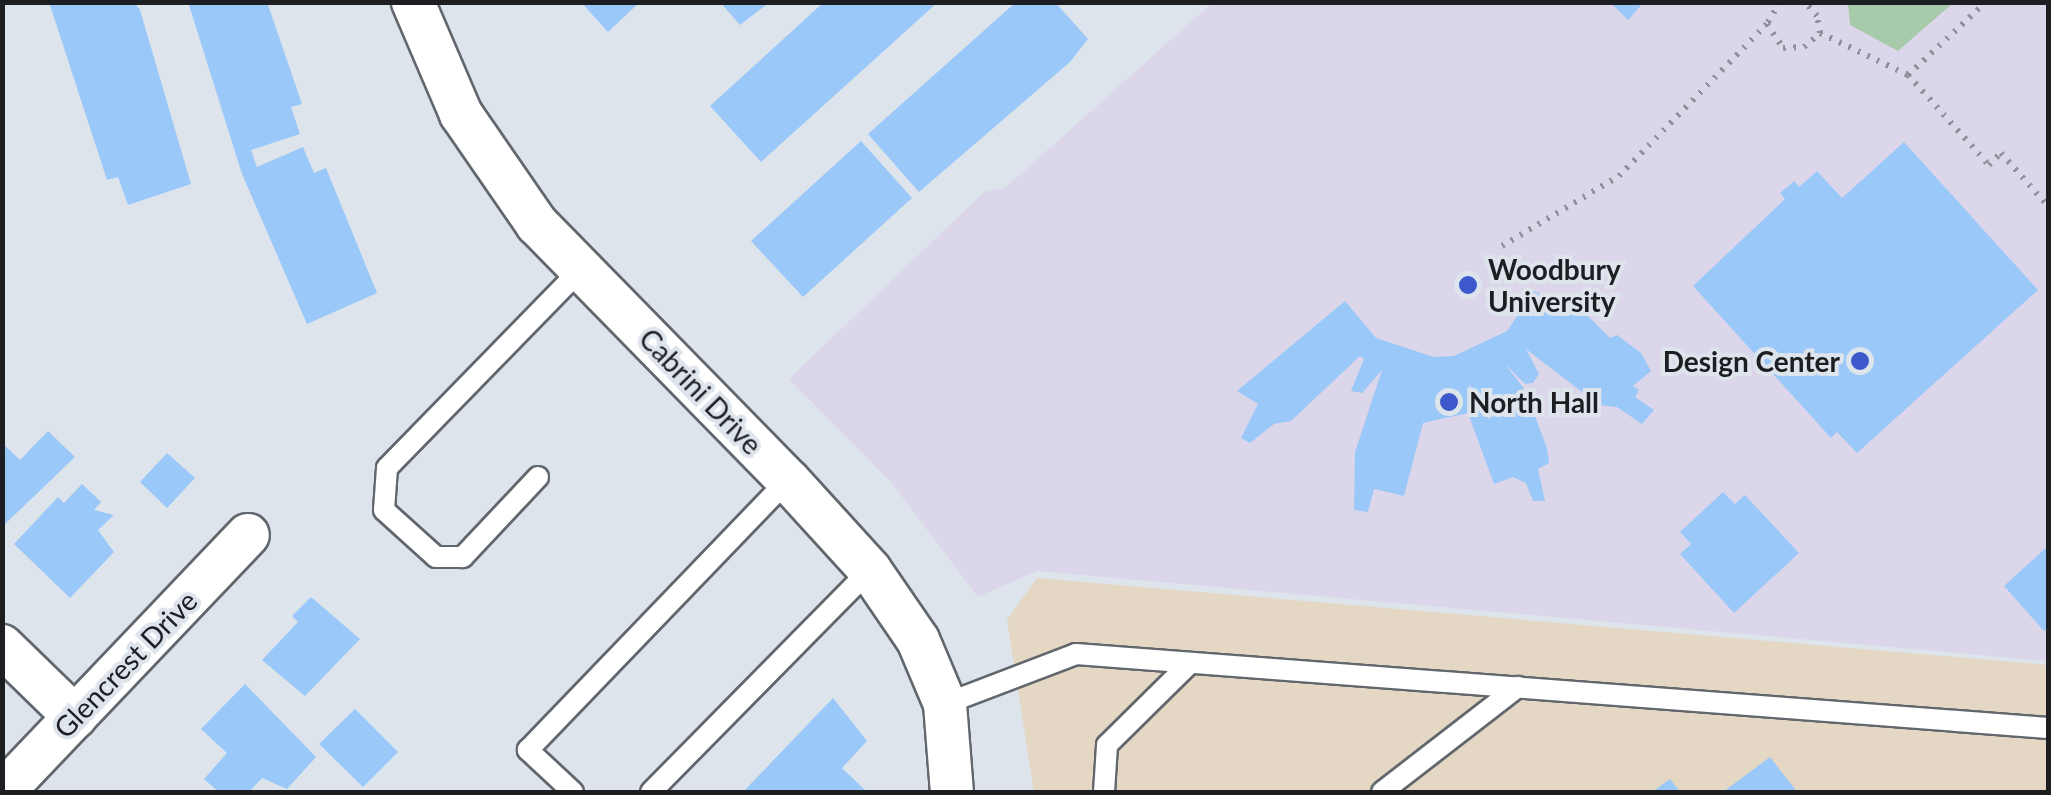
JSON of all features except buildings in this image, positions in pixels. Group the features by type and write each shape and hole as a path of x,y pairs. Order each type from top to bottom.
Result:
{"street":[{"name":"Cabrini Drive","path":"412,2 461,114 537,224 788,480 870,570 918,640 945,704 952,792"},
{"name":"Glencrest Drive","path":"2,792 248,535"},
{"path":"2,646 75,716"}],"lane":[{"path":"538,477 463,557 436,557 384,510 387,468 581,269"},
{"path":"573,792 528,750 788,480"},
{"path":"652,792 870,570"},
{"path":"945,704 1076,654 2048,728"},
{"path":"1104,792 1107,745 1188,665"},
{"path":"1382,792 1518,687"}],"path":[{"path":"1502,246 1619,176 1767,24 1780,2"},
{"path":"1805,2 1817,16 1820,34"},
{"path":"1908,76 1986,2"},
{"path":"1767,24 1783,48 1804,47 1820,34"},
{"path":"1820,34 1908,76 1989,165 2001,153 2048,206"}],"shaded area":[{"name":"Woodbury University","path":"1212,3 2048,3 2048,661 1037,571 978,597 891,482 789,379 984,192 1005,188"},
{"path":"1037,578 2048,665 2048,792 1034,792 1007,620"}],"green space":[{"path":"1848,3 1953,3 1898,51 1850,25"}],"place":[{"name":"Woodbury University","path":"1468,285"},
{"name":"Design Center","path":"1860,361"},
{"name":"North Hall","path":"1449,402"}]}
